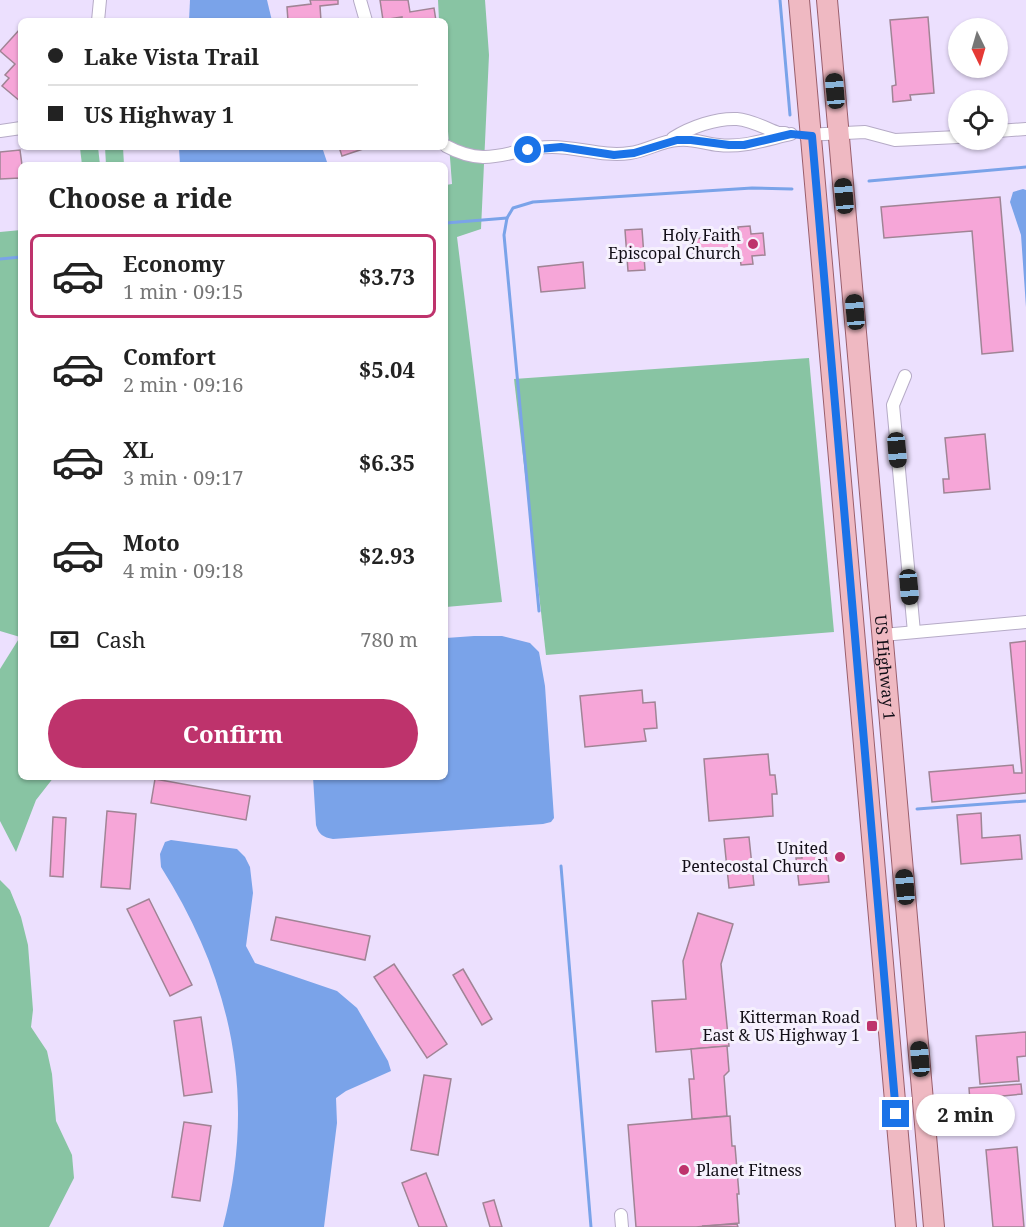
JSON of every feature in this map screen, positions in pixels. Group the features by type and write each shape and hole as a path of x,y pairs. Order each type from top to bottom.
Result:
{"main road":[{"name":"US Highway 1","path":"799,0 906,1227"},
{"name":"US Highway 1","path":"827,0 934,1227"},
{"path":"851,591 883,635"},
{"path":"879,910 911,956"}],"street":[{"path":"98,18 100,0"},
{"path":"360,0 365,18"},
{"path":"667,142 681,133 725,119 739,119 778,133 812,136 865,132 895,140 948,137"},
{"path":"0,131 18,128"},
{"path":"1008,131 1026,129"},
{"path":"448,148 470,156 489,158 549,147 603,154 623,154 634,153 667,142 691,140 717,145 744,145 791,134"},
{"path":"905,376 893,405 914,632"},
{"path":"883,635 1026,622"}],"green space":[{"path":"438,0 485,0 489,55 481,229 457,237 502,602 448,607 448,185 452,184 448,131 448,18 439,18"},
{"path":"80,150 98,150 100,162 82,162"},
{"path":"105,150 123,150 124,162 106,162"},
{"path":"18,230 18,636 0,631 0,232"},
{"path":"809,358 834,632 546,655 514,379"},
{"path":"18,640 18,780 52,780 36,800 16,852 0,821 0,669"},
{"path":"0,880 10,890 21,917 28,945 33,1010 31,1027 47,1051 52,1074 56,1121 72,1155 74,1178 49,1227 0,1227"}],"water":[{"path":"190,0 267,0 271,18 189,18"},
{"path":"179,150 323,150 327,162 180,162"},
{"path":"1026,190 1026,307 1021,235 1010,202 1013,192"},
{"path":"502,636 530,643 539,652 545,686 554,818 551,822 543,824 333,839 322,835 316,825 313,780 448,780 448,638"},
{"path":"171,840 237,849 245,857 250,867 253,893 246,946 255,963 337,991 357,1008 388,1061 391,1071 346,1091 336,1098 337,1123 324,1227 223,1227 233,1179 238,1132 237,1085 231,1040 221,996 205,952 185,909 161,867 160,854 165,842"}],"building":[{"path":"310,0 338,0 338,4 320,6 321,18 288,18 287,7 311,4"},
{"path":"380,0 408,0 410,12 434,8 436,18 402,17 383,18"},
{"path":"928,17 934,93 910,95 911,100 893,102 892,86 896,85 890,20"},
{"path":"18,31 18,99 2,86 9,78 5,75 15,64 0,51"},
{"path":"20,150 22,162 18,162 18,178 0,179 0,152"},
{"path":"340,150 360,150 342,156"},
{"path":"1000,197 1013,351 982,354 972,231 884,238 881,207"},
{"path":"750,226 751,234 763,233 765,255 752,256 753,264 741,265 740,257 694,261 692,239 739,235 738,227"},
{"path":"642,229 645,270 628,271 625,230"},
{"path":"583,262 585,288 541,292 538,267"},
{"path":"985,434 990,489 944,493 943,479 949,479 945,438"},
{"path":"1026,641 1026,793 932,802 929,772 1013,765 1014,773 1022,773 1010,643"},
{"path":"642,690 643,703 655,702 657,728 644,729 646,741 585,747 580,696"},
{"path":"768,754 770,775 775,775 777,794 772,794 773,816 709,821 704,759"},
{"path":"155,780 250,796 246,820 151,803"},
{"path":"107,811 136,814 130,889 101,887"},
{"path":"981,813 982,838 1020,835 1022,859 961,864 957,815"},
{"path":"53,817 66,818 63,877 50,876"},
{"path":"749,837 754,885 729,888 724,839"},
{"path":"825,846 829,882 799,885 796,858 802,858 801,848"},
{"path":"149,899 192,985 170,996 127,909"},
{"path":"698,913 733,924 721,964 729,1046 656,1052 652,1001 686,999 683,961"},
{"path":"276,917 370,936 365,960 271,940"},
{"path":"394,964 447,1044 427,1058 374,977"},
{"path":"463,969 492,1019 482,1025 453,975"},
{"path":"201,1017 212,1092 184,1096 174,1021"},
{"path":"1026,1032 1026,1056 1017,1057 1019,1081 980,1084 976,1036"},
{"path":"727,1046 729,1071 724,1076 727,1116 692,1119 689,1079 694,1079 691,1049"},
{"path":"424,1075 451,1079 438,1155 411,1150"},
{"path":"1021,1084 1022,1094 993,1097 995,1127 972,1129 969,1088"},
{"name":"Planet Fitness","path":"730,1116 732,1146 735,1146 739,1223 696,1227 636,1227 628,1125"},
{"path":"184,1122 211,1126 200,1201 172,1197"},
{"path":"1017,1147 1024,1227 993,1227 986,1150"},
{"path":"426,1173 447,1227 419,1227 402,1183"},
{"path":"494,1200 502,1227 490,1227 483,1203"},
{"path":"737,1224 738,1227 702,1226"}],"waterway":[{"path":"780,0 790,115"},
{"path":"869,181 1026,167"},
{"path":"539,611 504,235 507,218 513,208 533,202 752,188 792,189"},
{"path":"448,223 507,218"},
{"path":"0,259 18,257"},
{"path":"917,809 1026,801"},
{"path":"561,866 591,1227"}],"place":[{"name":"Holy Faith Episcopal Church","path":"753,244"},
{"name":"United Pentecostal Church","path":"840,857"},
{"name":"Kitterman Road East & US Highway 1","path":"872,1026"},
{"name":"Planet Fitness","path":"684,1170"}],"route":[{"path":"528,150 561,147 614,155 634,153 677,140 717,145 744,145 791,134 812,136 896,1114"}]}
